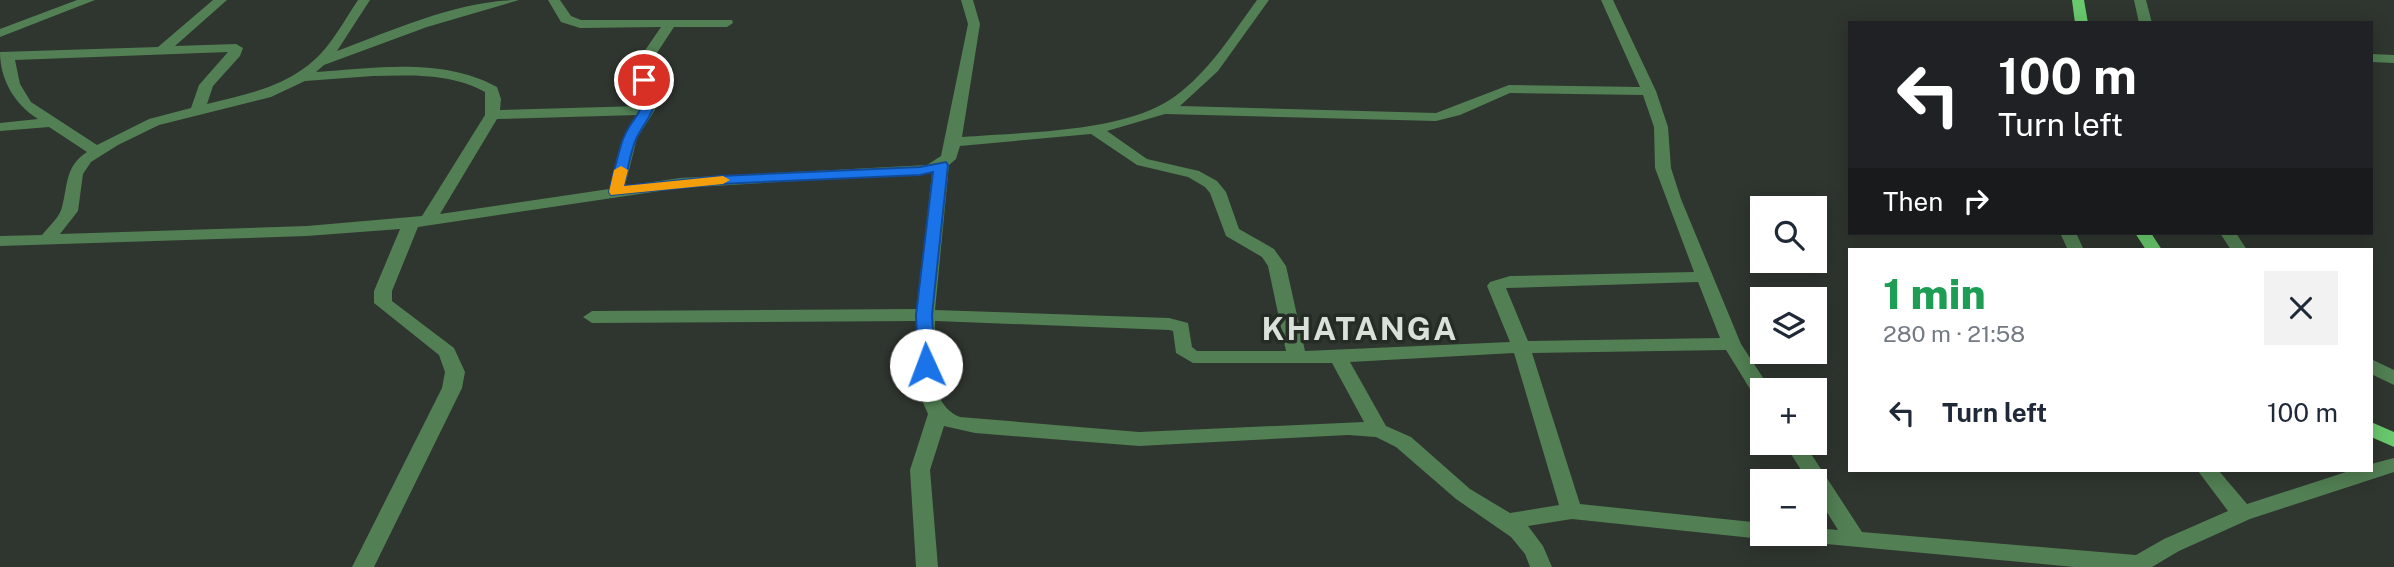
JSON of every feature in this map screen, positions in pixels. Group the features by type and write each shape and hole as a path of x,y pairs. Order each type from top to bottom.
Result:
{"main road":[{"path":"2078,0 2082,21"},
{"path":"2373,430 2394,440"}],"street":[{"path":"0,33 89,0"},
{"path":"162,50 221,0"},
{"path":"47,239 69,211 75,174 96,151 154,122 267,94 302,77 322,61 364,0"},
{"path":"322,61 422,24 513,0"},
{"path":"554,0 566,19 580,24 727,23"},
{"path":"0,241 307,231 420,222 616,192 720,180 920,171 941,165 948,159 953,142 974,24 967,0"},
{"path":"953,142 1092,128 1131,121 1164,110 1196,85 1263,0"},
{"path":"1607,0 1649,91 1661,127 1662,168 1666,182 1732,344 1753,378"},
{"path":"2140,0 2145,21"},
{"path":"616,192 630,138 648,110 644,62 670,23"},
{"path":"96,151 26,105 13,84 4,56 236,48 235,53 206,85 198,110"},
{"path":"2373,58 2394,60"},
{"path":"302,77 422,72 471,79 492,90 494,99 492,115 420,222 382,298 388,307 447,352 455,372 452,388 363,567"},
{"path":"1164,110 1436,117 1457,113 1491,94 1509,89 1649,91"},
{"path":"492,115 648,110"},
{"path":"0,127 53,122"},
{"path":"1092,128 1142,162 1193,174 1219,192 1232,232 1268,253 1277,266 1297,358"},
{"path":"941,165 924,315 927,390 930,403 937,414 947,420 992,427 1157,439 1363,428 1379,431 1400,439 1463,493 1508,521 1535,549 1541,567"},
{"path":"1572,511 1521,347 1496,286 1503,281 1706,277"},
{"path":"592,317 924,315 1174,324 1184,330 1183,349 1193,358 1338,357 1521,347 1732,344"},
{"path":"1338,357 1379,431"},
{"path":"2373,366 2394,379"},
{"path":"927,567 920,470 937,414"},
{"path":"1802,455 1855,539"},
{"path":"2373,471 2394,465"},
{"path":"2208,472 2242,513"},
{"path":"1827,537 2138,566 2182,541 2242,513 2278,499 2370,472"},
{"path":"1508,521 1572,511 1750,530"}],"slow traffic":[{"path":"621,170 616,192 723,180"}],"district":[{"name":"KHATANGA","path":"1360,329"}],"route":[{"path":"644,80 649,96 648,110 630,138 616,192 720,180 920,171 941,165 924,315 926,365"}]}
